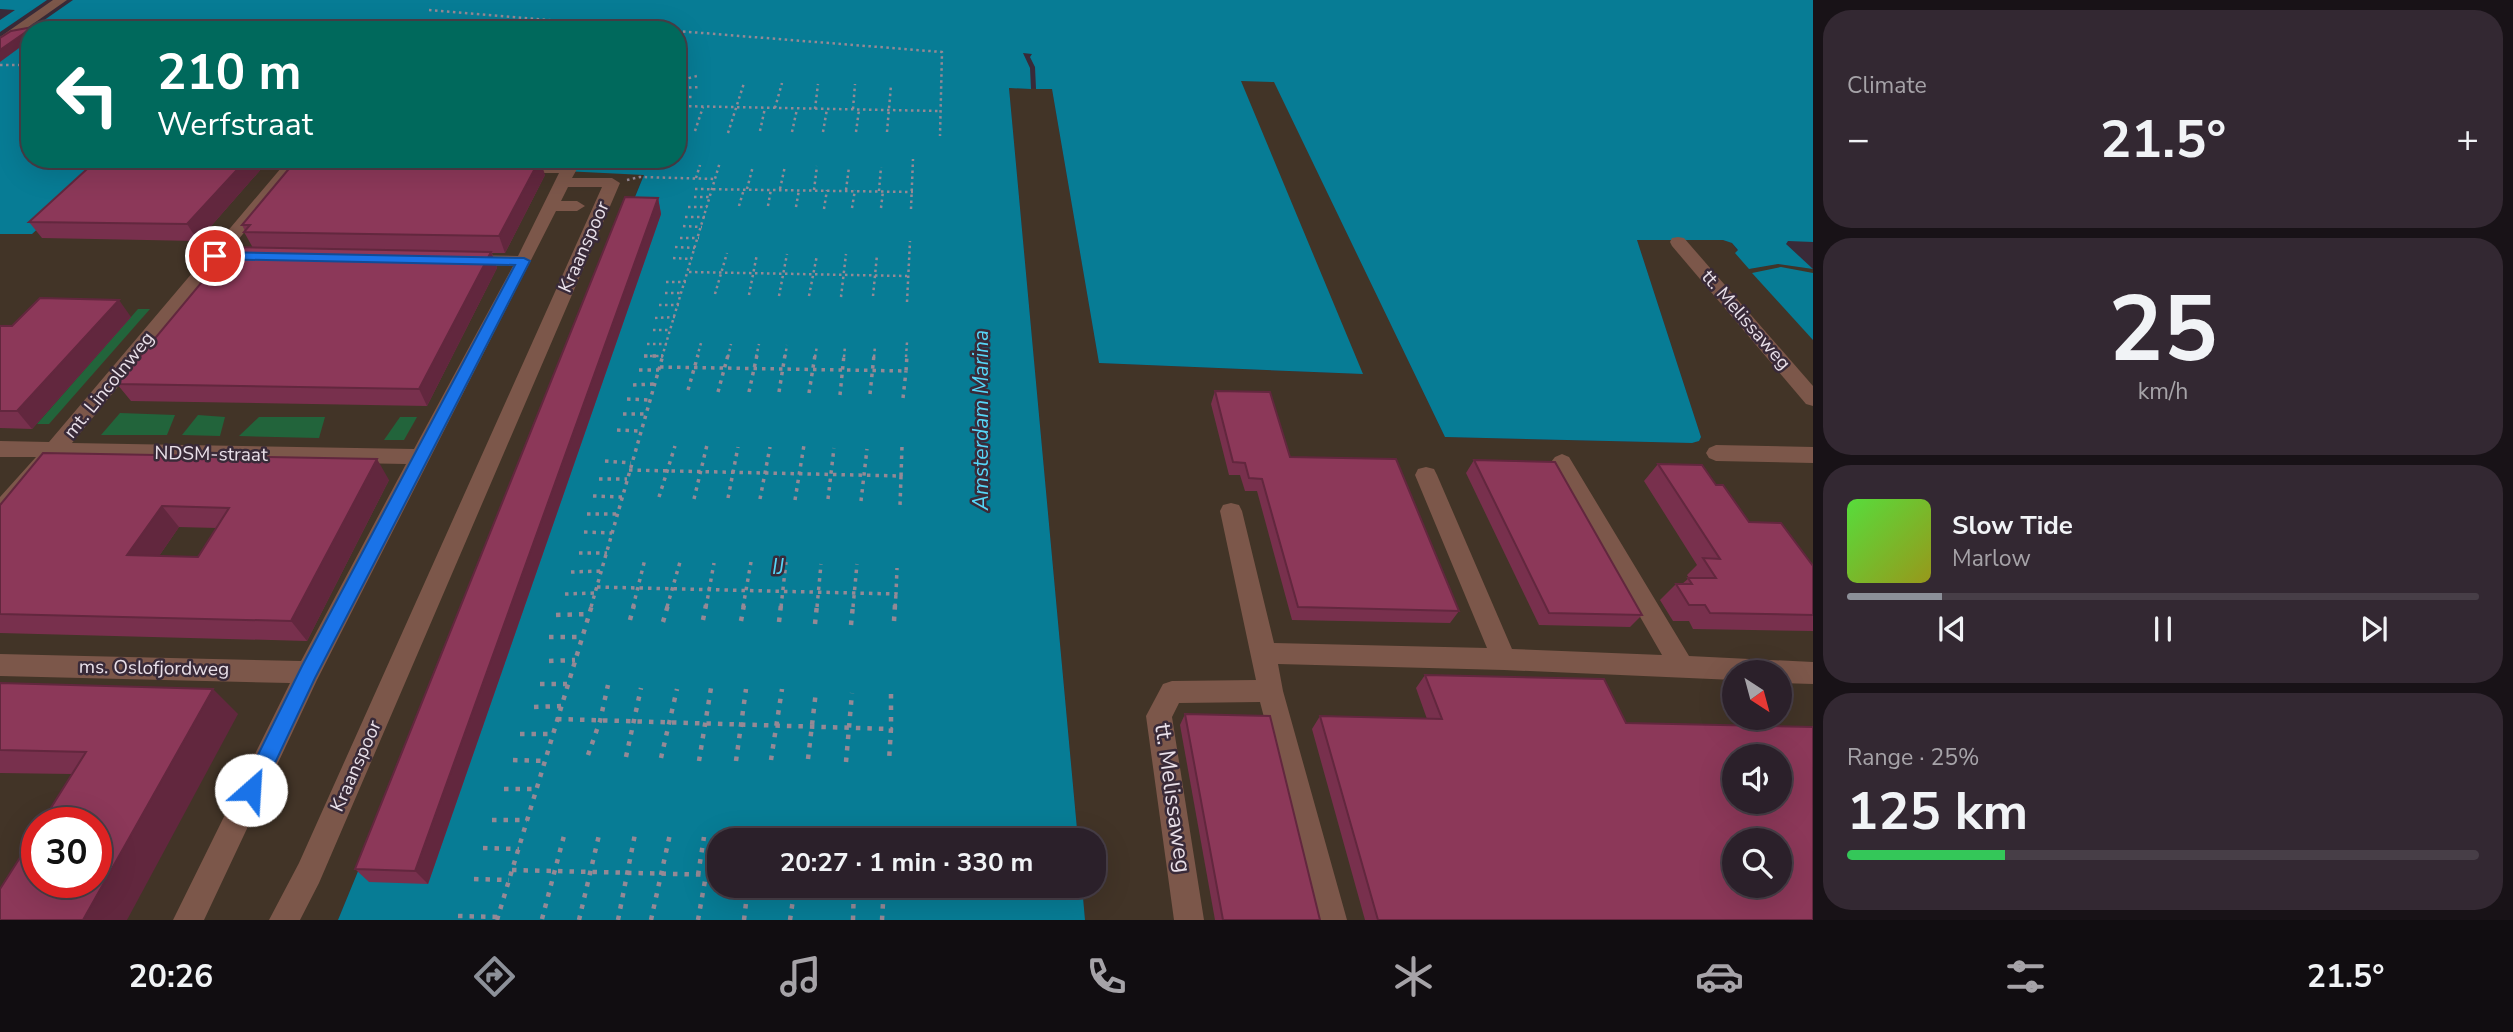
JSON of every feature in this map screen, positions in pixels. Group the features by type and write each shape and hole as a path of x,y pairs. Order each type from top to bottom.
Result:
{"street":[{"path":"31,21 61,0"},
{"path":"0,43 21,28"},
{"name":"mt. Lincolnweg","path":"0,512 54,451 289,168"},
{"path":"188,920 308,672 524,261 569,169 534,168"},
{"name":"Kraanspoor","path":"284,920 309,873 612,183 562,182"},
{"path":"551,206 577,206"},
{"name":"tt. Melissaweg","path":"1678,242 1813,399"},
{"path":"215,256 242,257"},
{"path":"443,260 524,261"},
{"name":"NDSM-straat","path":"0,449 422,457"},
{"path":"1716,453 1813,455"},
{"path":"1562,462 1681,666"},
{"path":"1426,475 1504,659"},
{"path":"1231,512 1264,653 1270,691 1332,920"},
{"path":"1264,653 1681,666 1812,675"},
{"name":"ms. Oslofjordweg","path":"0,665 308,672"},
{"name":"tt. Melissaweg","path":"1189,920 1159,716 1172,692 1270,691"}],"path":[{"path":"429,10 559,21"},
{"path":"686,32 942,52 940,136"},
{"path":"0,65 21,65"},
{"path":"686,79 697,76"},
{"path":"728,133 734,107 744,83"},
{"path":"775,108 782,83"},
{"path":"815,109 818,84"},
{"path":"853,110 855,84"},
{"path":"887,132 891,85"},
{"path":"686,88 701,88"},
{"path":"686,97 695,97"},
{"path":"686,106 940,111"},
{"path":"695,131 703,107"},
{"path":"760,131 765,108"},
{"path":"792,132 797,108"},
{"path":"822,131 827,109"},
{"path":"856,132 859,110"},
{"path":"911,209 913,159"},
{"path":"458,916 498,918 597,590 640,431 720,162"},
{"path":"696,178 700,165"},
{"path":"739,206 753,166"},
{"path":"780,189 785,166"},
{"path":"814,190 817,166"},
{"path":"846,190 849,167"},
{"path":"881,167 881,208"},
{"path":"640,177 716,179"},
{"path":"695,189 913,192"},
{"path":"768,206 771,189"},
{"path":"796,207 799,190"},
{"path":"824,209 827,190"},
{"path":"852,208 855,191"},
{"path":"694,197 710,197"},
{"path":"688,207 707,207"},
{"path":"685,218 705,217"},
{"path":"683,226 702,227"},
{"path":"680,238 699,238"},
{"path":"907,302 910,241"},
{"path":"675,247 695,248"},
{"path":"715,294 727,253"},
{"path":"749,295 757,254"},
{"path":"779,296 787,254"},
{"path":"841,297 846,254"},
{"path":"809,296 817,255"},
{"path":"873,296 877,255"},
{"path":"673,258 692,259"},
{"path":"689,272 907,276"},
{"path":"666,282 686,282"},
{"path":"665,293 682,293"},
{"path":"659,305 679,305"},
{"path":"656,318 675,317"},
{"path":"653,330 671,330"},
{"path":"903,398 906,342"},
{"path":"688,390 701,343"},
{"path":"647,344 667,344"},
{"path":"719,392 730,344"},
{"path":"749,392 758,344"},
{"path":"779,392 787,345"},
{"path":"808,393 817,346"},
{"path":"840,395 845,346"},
{"path":"870,394 875,346"},
{"path":"644,356 663,356"},
{"path":"639,370 660,368 906,372"},
{"path":"633,385 655,384"},
{"path":"628,399 650,400"},
{"path":"623,414 646,414"},
{"path":"617,430 640,431"},
{"path":"694,499 707,445"},
{"path":"795,500 804,445"},
{"path":"659,497 675,446"},
{"path":"900,506 902,446"},
{"path":"728,498 738,447"},
{"path":"760,499 770,447"},
{"path":"828,499 834,448"},
{"path":"861,500 867,449"},
{"path":"605,461 631,463"},
{"path":"629,470 901,476"},
{"path":"599,479 627,479"},
{"path":"593,496 622,497"},
{"path":"587,514 617,514"},
{"path":"584,533 612,533"},
{"path":"579,552 607,553"},
{"path":"630,620 645,559"},
{"path":"663,622 680,562"},
{"path":"741,621 751,562"},
{"path":"779,622 786,562"},
{"path":"703,620 714,563"},
{"path":"815,624 821,564"},
{"path":"851,625 857,564"},
{"path":"894,621 897,568"},
{"path":"571,572 602,571"},
{"path":"565,594 638,588 896,594"},
{"path":"556,615 589,614"},
{"path":"549,637 582,637"},
{"path":"549,661 575,660"},
{"path":"540,684 568,684"},
{"path":"588,755 600,721 608,685"},
{"path":"625,757 641,688"},
{"path":"699,761 711,688"},
{"path":"661,758 677,689"},
{"path":"736,761 746,689"},
{"path":"771,760 782,689"},
{"path":"808,759 816,691"},
{"path":"846,762 852,693"},
{"path":"889,761 891,694"},
{"path":"534,708 561,706"},
{"path":"557,719 891,729"},
{"path":"520,734 552,734"},
{"path":"513,760 545,761"},
{"path":"504,789 536,789"},
{"path":"492,820 527,820"},
{"path":"542,919 565,832"},
{"path":"618,920 635,834"},
{"path":"651,920 670,834"},
{"path":"579,920 599,835"},
{"path":"698,875 704,837"},
{"path":"483,848 519,849"},
{"path":"512,870 706,875 698,920"},
{"path":"474,879 509,880"},
{"path":"744,920 747,898"},
{"path":"790,920 793,898"},
{"path":"853,920 854,898"},
{"path":"882,920 883,898"}],"shaded area":[{"path":"1240,81 1274,81 1445,437 1692,443 1699,441 1701,437 1637,240 1723,240 1732,243 1749,269 1778,264 1813,269 1813,920 1085,920 1083,898 1106,898 1106,828 1077,828 1009,88 1052,89 1099,363 1362,374"},
{"path":"105,168 609,168 644,174 338,920 0,920 0,234 32,234"}],"green space":[{"path":"138,309 150,309 49,424 37,424"},
{"path":"120,413 175,415 167,435 101,435"},
{"path":"198,415 225,417 220,436 182,435"},
{"path":"259,417 325,417 319,438 239,436"},
{"path":"400,417 417,417 404,440 384,440"}],"water":[{"path":"0,0 47,0 0,32 0,20 15,10 0,9"},
{"name":"IJ","path":"73,0 1813,0 1813,242 1788,241 1786,244 1813,269 1778,264 1749,269 1735,253 1738,250 1732,243 1723,240 1637,240 1701,437 1699,441 1692,443 1445,437 1274,82 1241,81 1363,374 1099,363 1052,89 1036,89 1035,67 1030,57 1032,54 1023,53 1030,68 1031,89 1009,88 1077,828 707,828 707,898 1083,898 1085,920 338,920 644,175 502,168 686,168 686,21 43,21"},
{"path":"21,36 21,168 105,168 32,234 0,234 0,51"},
{"path":"1781,267 1813,273 1813,340 1752,273"}],"building":[{"path":"21,29 21,35 0,50 0,38 11,31"},
{"path":"88,168 239,168 187,224 29,222"},
{"path":"290,168 535,168 499,236 244,232 250,225 242,225"},
{"path":"625,197 658,198 415,871 355,869"},
{"path":"231,247 491,252 419,389 117,384"},
{"path":"40,298 119,300 17,411 0,411 0,326 12,326"},
{"path":"1215,391 1270,392 1290,457 1396,459 1459,611 1298,607 1262,479 1249,478 1245,463 1233,462"},
{"path":"43,453 377,459 291,621 0,614 0,505","holes":["162,506 229,508 198,557 127,555"]},
{"path":"1474,460 1555,462 1642,615 1549,613"},
{"path":"1658,464 1702,465 1716,485 1723,485 1749,522 1781,523 1813,566 1813,615 1710,613 1705,605 1689,605 1676,584 1692,584 1688,578 1716,578 1703,558 1720,559"},
{"path":"1425,675 1604,679 1626,723 1722,725 1722,730 1792,730 1792,727 1813,727 1813,920 1378,920 1320,716 1442,719"},
{"path":"0,683 213,689 112,868 112,807 51,807 86,752 0,750"},
{"path":"1185,714 1270,716 1320,920 1223,920"},
{"path":"21,856 21,898 95,898 83,920 0,920 0,889"}],"route":[{"path":"215,256 524,261 308,672 251,790"}],"water label":[{"name":"Amsterdam Marina","path":"981,420"}]}
